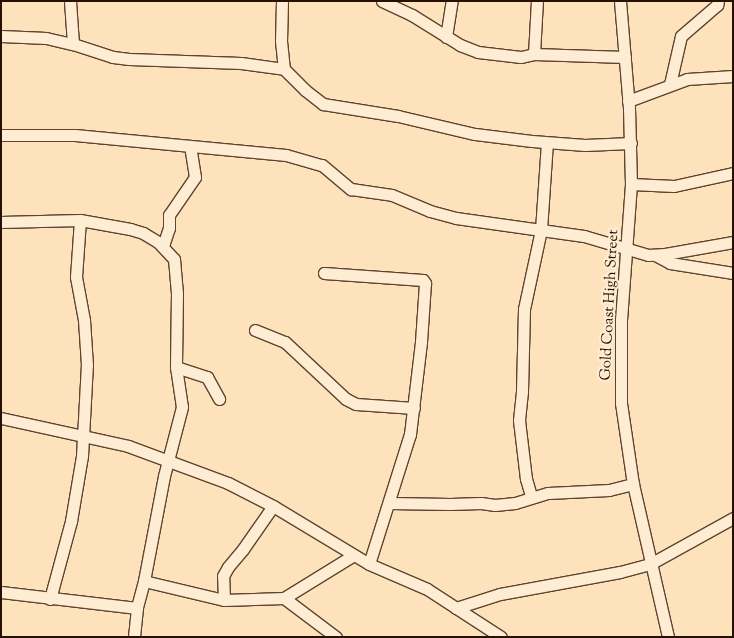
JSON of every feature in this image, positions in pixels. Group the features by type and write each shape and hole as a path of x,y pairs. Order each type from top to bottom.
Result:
{"street":[{"path":"70,1 73,44"},
{"path":"282,1 281,41 284,69"},
{"path":"382,1 412,15 446,37 478,52 494,56 521,57 534,54 624,57"},
{"path":"446,37 452,1"},
{"path":"534,54 537,1"},
{"name":"Gold Coast High Street","path":"620,1 631,143 628,249 620,374 621,403 633,484 668,637"},
{"path":"670,84 681,36 716,5 718,1"},
{"path":"1,36 46,38 73,44 113,57 129,59 241,63 284,69 305,90 323,104 398,116 475,134 547,143 585,145 631,143"},
{"path":"628,101 686,79 733,76"},
{"path":"1,135 75,135 295,157 322,165 350,189 392,195 430,212 456,218 584,236 655,255 670,263 733,273"},
{"path":"531,496 525,470 519,420 522,391 524,309 541,230 547,143"},
{"path":"163,246 169,228 169,215 195,177 190,147"},
{"path":"631,184 674,186 733,173"},
{"path":"50,599 71,521 80,477 86,365 84,320 76,277 80,220"},
{"path":"1,222 80,220 143,233 163,246 174,259 176,267 176,367 182,408 164,476 137,608 134,637"},
{"path":"655,255 733,242"},
{"path":"324,273 424,281 414,408 409,442 369,564"},
{"path":"255,330 285,342 346,399 356,404 414,408"},
{"path":"176,367 207,377 219,399"},
{"path":"1,418 81,434 169,460 242,489 369,564 427,590 501,637"},
{"path":"390,503 481,502 495,505 515,502 531,496 563,491 609,490 633,484"},
{"path":"224,600 223,576 273,506"},
{"path":"456,608 500,594 620,572 650,564 733,518"},
{"path":"144,581 224,600 284,598 354,555"},
{"path":"1,592 137,608"},
{"path":"284,598 336,637"}]}
